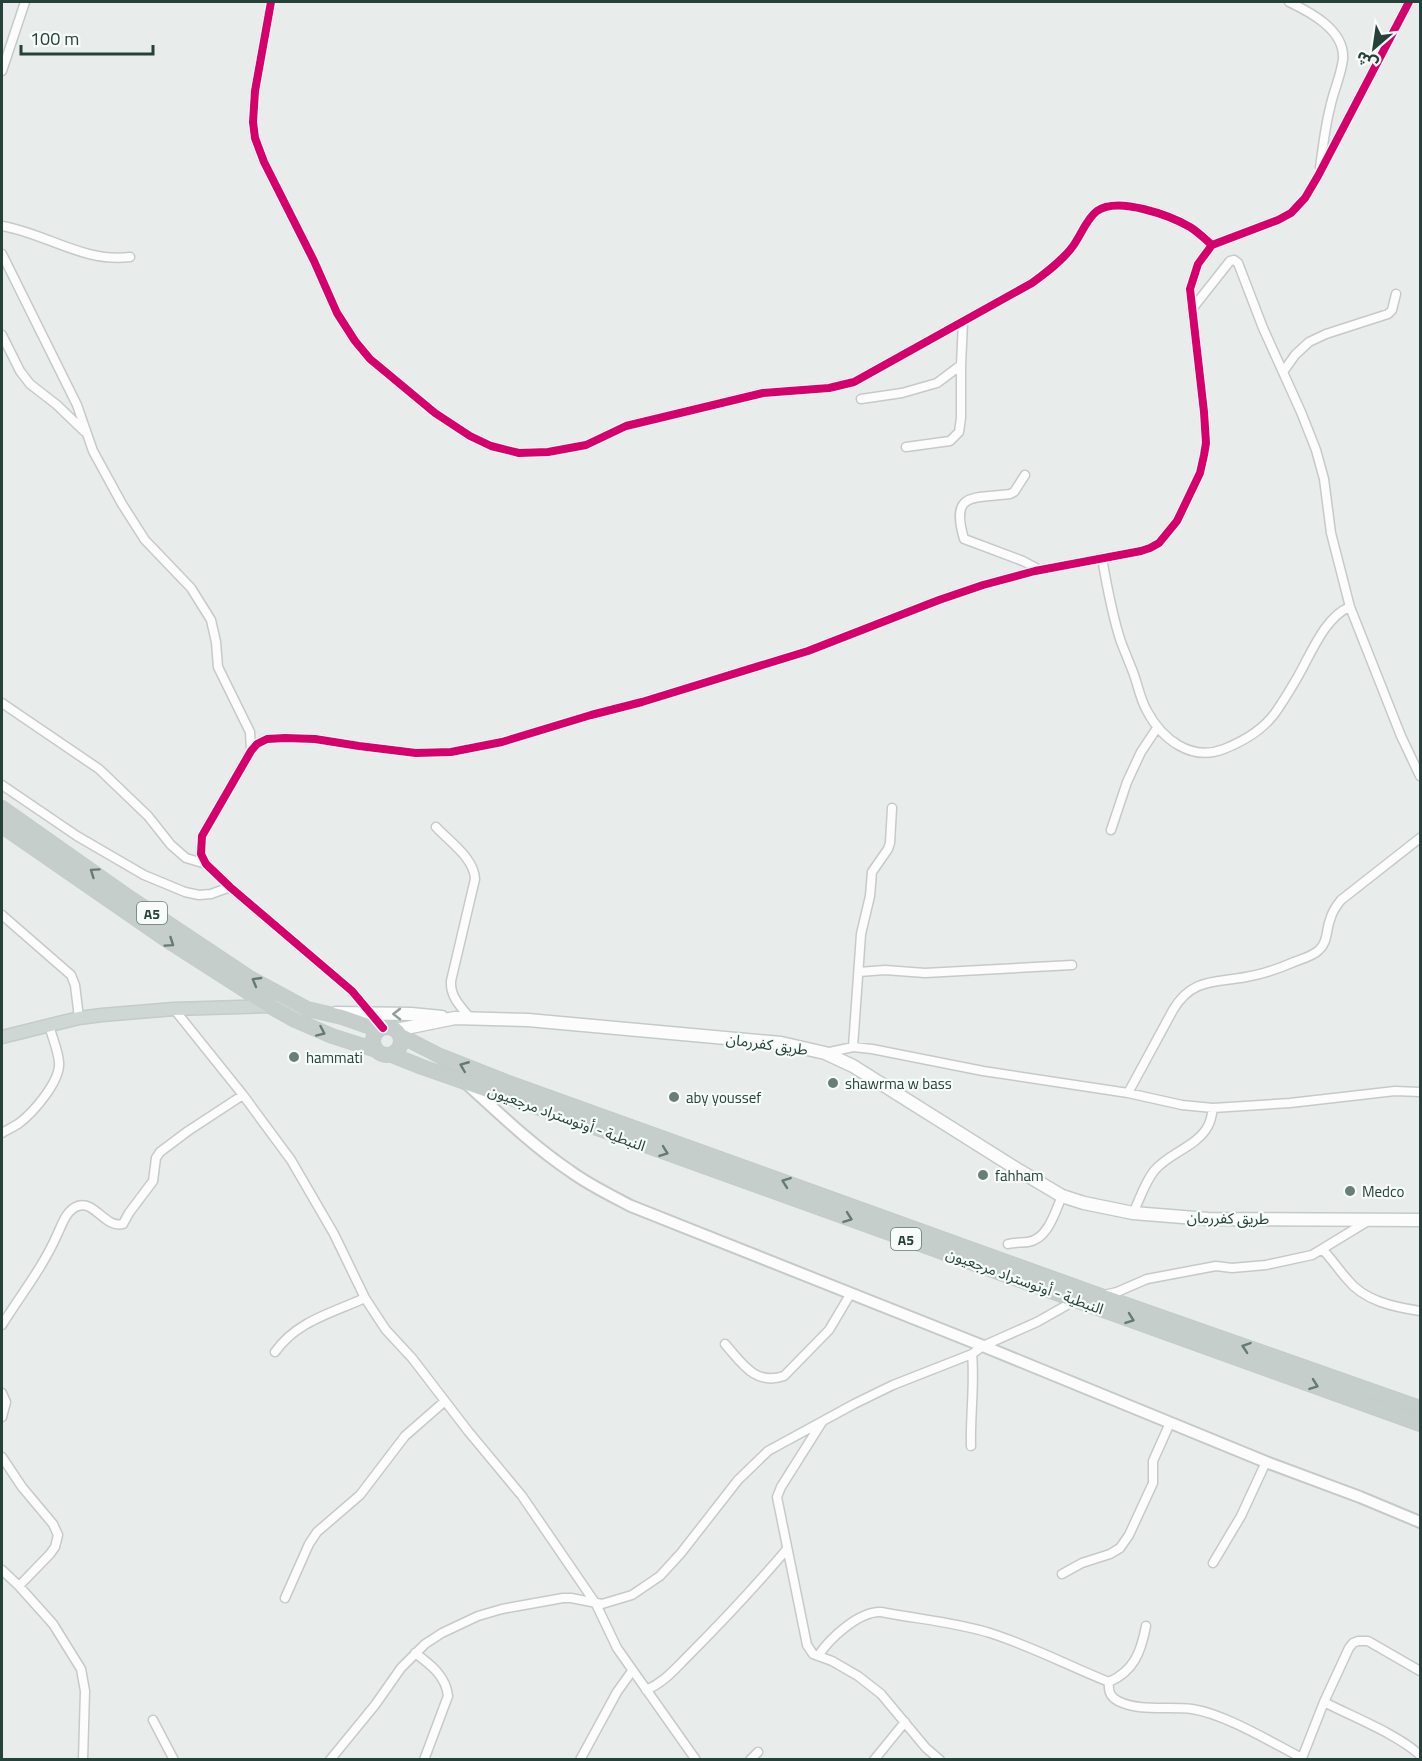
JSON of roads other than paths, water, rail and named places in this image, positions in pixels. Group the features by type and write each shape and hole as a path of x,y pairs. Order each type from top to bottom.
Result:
{"highway":[{"name":"النبطية - أوتوستراد مرجعيون","path":"2,808 131,899 248,977 307,1010 390,1031 440,1056 506,1082 1420,1408"},
{"name":"A5","path":"2,826 164,938 270,1006 332,1036 376,1050 383,1055 392,1055"},
{"path":"376,1050 374,1037 390,1031 399,1049 392,1055"},
{"name":"النبطية - أوتوستراد مرجعيون","path":"392,1055 1420,1424"}],"main road":[{"path":"2,1037 79,1018 102,1015 174,1009 270,1006 307,1010"},
{"path":"322,1012 411,1014 455,1018"},
{"name":"طريق كفررمان","path":"390,1031 455,1018 471,1018 528,1020 781,1043 825,1053 853,1066 1062,1196 1084,1203 1132,1213 1239,1220 1420,1220"}],"street":[{"path":"2,71 25,2"},
{"path":"271,2 255,91 253,122 255,138 264,162 314,261 337,313 355,341 386,373 435,413 470,436 491,446 519,453 564,450 586,445 626,426 763,393 829,388 845,384 1032,283 1072,248 1097,211 1107,207 1122,206 1168,217 1191,228 1212,245"},
{"path":"1289,2 1309,12 1328,27 1338,39 1343,57 1330,108 1318,176"},
{"path":"390,1031 352,991 230,887 206,864 201,854 202,836 250,751 267,739 285,738 315,739 416,753 451,752 494,744 796,655 959,592 1040,570 1141,551 1159,543 1177,521 1200,473 1204,455 1205,430 1190,289 1198,264 1212,245 1278,220 1291,213 1305,198 1409,2"},
{"path":"2,225 97,256 119,259 130,257"},
{"path":"2,254 77,405 93,452 137,529 191,588 211,620 218,667 250,732 250,751"},
{"path":"1192,309 1225,266 1234,260 1238,263 1263,327 1305,421 1321,465 1331,533 1350,607 1401,736 1420,776"},
{"path":"1283,372 1295,355 1309,342 1326,334 1388,314 1392,310 1396,294"},
{"path":"906,447 950,441 959,432 963,322"},
{"path":"2,335 20,371 30,384 57,405 87,434"},
{"path":"861,399 902,393 937,383 961,365"},
{"path":"1025,475 1010,495 978,498 964,502 960,510 961,524 964,539 1023,561 1040,570"},
{"path":"1102,558 1110,604 1145,709 1157,728 1176,744 1201,753 1219,751 1257,732 1274,715 1313,647 1331,622 1344,609 1350,607"},
{"path":"2,703 99,769 148,816 171,846 186,858 206,864"},
{"path":"1111,830 1127,782 1141,752 1157,728"},
{"path":"2,785 77,836 144,875 185,892 199,895 211,894 230,887"},
{"path":"853,1047 861,934 870,896 872,872 890,843 892,808"},
{"path":"436,827 470,862 475,871 451,981 454,997 471,1018"},
{"path":"66,852 77,836"},
{"path":"1128,1093 1176,1005 1186,994 1206,982 1270,972 1319,951 1324,944 1334,909 1341,900 1420,838"},
{"path":"2,915 71,975 75,985 79,1018"},
{"path":"859,972 885,970 925,973 1072,965"},
{"path":"174,1009 275,1136 301,1175 334,1234 365,1298 386,1330 412,1358 522,1496 596,1604 612,1640 632,1671 696,1760"},
{"path":"2,1133 18,1123 37,1105 48,1092 58,1071 60,1062 49,1025"},
{"path":"825,1053 853,1047 983,1071 1128,1093 1182,1105 1213,1108 1290,1103 1395,1091 1420,1092"},
{"path":"463,1080 539,1148 585,1181 631,1206 1420,1522"},
{"path":"2,1325 45,1259 64,1219 71,1210 78,1206 87,1207 118,1225 123,1224 153,1181 156,1158 160,1152 243,1095"},
{"path":"1132,1213 1154,1170 1199,1137 1209,1125 1213,1108"},
{"path":"1008,1244 1029,1242 1043,1234 1062,1196"},
{"path":"1101,1296 1147,1279 1216,1266 1232,1268 1266,1265 1312,1255 1371,1219"},
{"path":"1322,1249 1347,1280 1368,1296 1390,1305 1420,1311"},
{"path":"725,1344 745,1366 761,1378 773,1380 783,1376 829,1330 851,1293"},
{"path":"275,1352 288,1335 318,1316 365,1298"},
{"path":"330,1760 415,1653 442,1633 478,1616 532,1603 571,1598 596,1604 632,1595 660,1576 748,1469 768,1451 893,1385 972,1354 983,1346 1037,1322 1077,1299"},
{"path":"971,1446 970,1415 974,1374 972,1354"},
{"path":"2,1393 6,1402 2,1417"},
{"path":"285,1598 316,1532 360,1495 405,1436 445,1401"},
{"path":"822,1421 777,1497 807,1645 810,1652 858,1676 881,1694 926,1748 940,1760"},
{"path":"1062,1574 1082,1563 1110,1554 1120,1548 1136,1522 1153,1483 1153,1461 1170,1423"},
{"path":"2,1457 22,1487 53,1524 58,1535 55,1547 50,1554 19,1586"},
{"path":"1213,1563 1241,1516 1266,1462"},
{"path":"646,1690 669,1676 787,1549"},
{"path":"2,1570 53,1624 81,1669 85,1690 83,1760"},
{"path":"819,1656 831,1640 854,1622 864,1615 881,1612 991,1633 1109,1682"},
{"path":"1109,1682 1117,1678 1140,1654 1146,1626"},
{"path":"1109,1682 1108,1688 1111,1695 1126,1704 1192,1709 1206,1713 1259,1735 1303,1759 1324,1702 1353,1643 1368,1641 1420,1671"},
{"path":"415,1653 435,1668 447,1688 448,1696 424,1760"},
{"path":"580,1760 617,1692 632,1671"},
{"path":"1324,1702 1397,1739 1420,1755"},
{"path":"153,1720 174,1760"},
{"path":"874,1760 905,1722"},
{"path":"750,1760 758,1752"}],"place":[{"name":"hammati","path":"294,1057"},
{"name":"shawrma w bass","path":"833,1083"},
{"name":"aby youssef","path":"674,1097"},
{"name":"fahham","path":"983,1175"},
{"name":"Medco","path":"1350,1191"}]}
